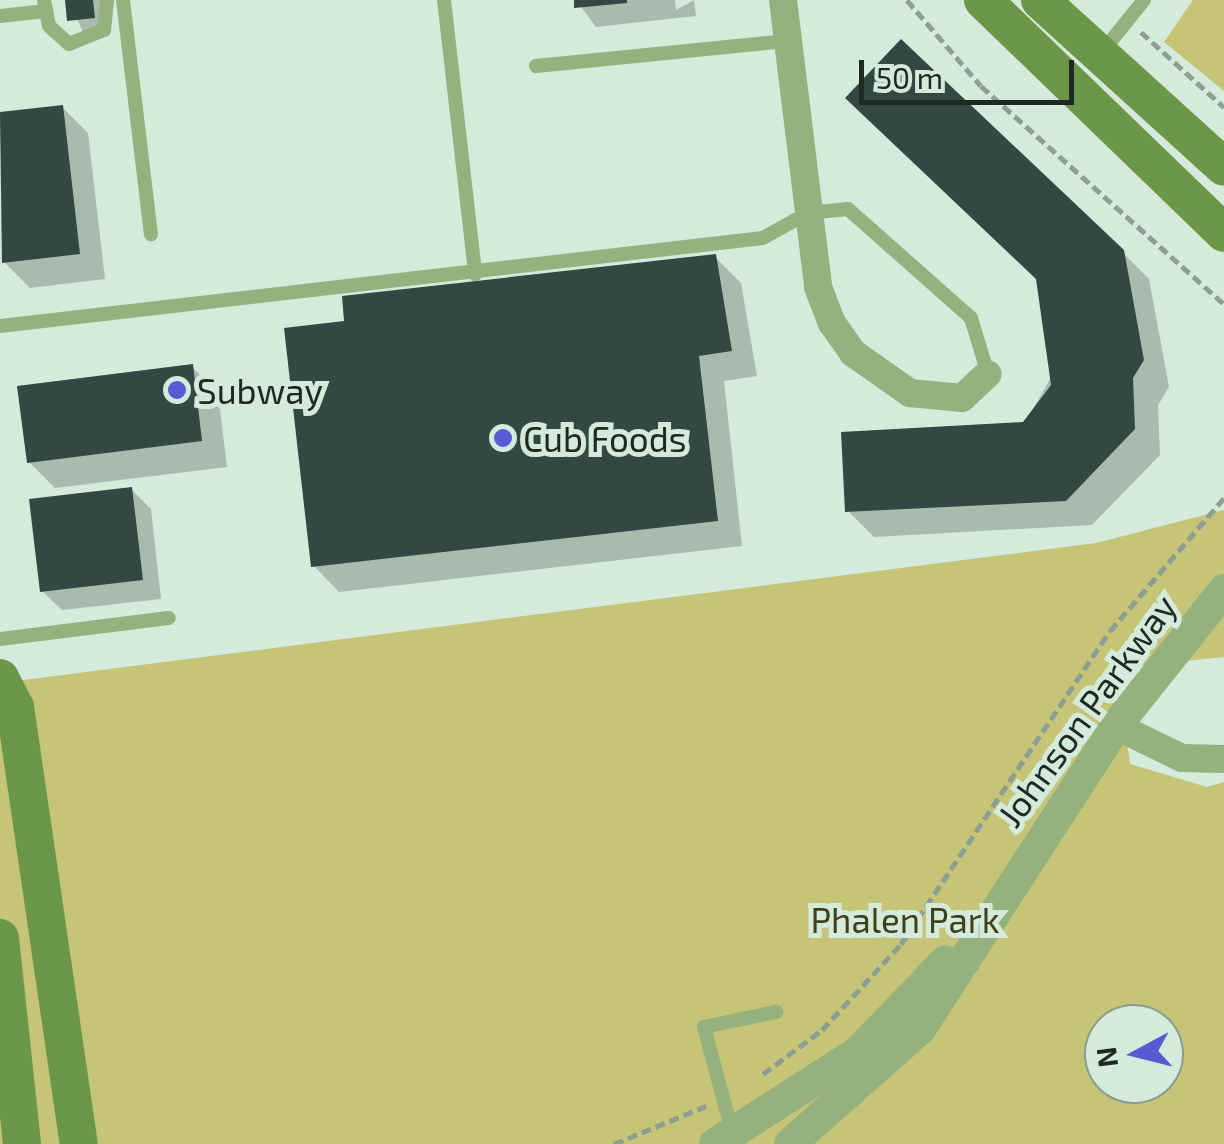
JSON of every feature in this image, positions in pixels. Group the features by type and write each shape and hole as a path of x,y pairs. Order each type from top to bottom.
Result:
{"main road":[{"path":"982,0 1224,233"},
{"path":"1040,0 1224,168"},
{"path":"0,678 15,707 79,1144"},
{"path":"0,938 22,1144"}],"street":[{"path":"782,0 818,287 853,354 939,401 962,398 988,374"},
{"name":"Johnson Parkway","path":"790,1144 920,1029 1116,726 1224,590"},
{"path":"1116,726 1182,758 1224,760"},
{"name":"Johnson Parkway","path":"730,1141 857,1053 1016,878"}],"lane":[{"path":"0,16 45,5 58,37 84,44 104,30 107,0"},
{"path":"123,0 150,234"},
{"path":"444,0 476,274"},
{"path":"1099,56 1144,0"},
{"path":"536,66 788,41"},
{"path":"0,326 762,238 808,213 861,212 970,318 988,374"},
{"path":"0,639 170,618"},
{"path":"730,1141 704,1027 776,1012"}],"path":[{"path":"907,0 981,86 1224,304"},
{"path":"1128,20 1224,107"},
{"path":"614,1144 719,1100 822,1030 870,981 1110,631 1224,498"}],"green space":[{"path":"1193,0 1224,0 1224,91 1164,42"},
{"name":"Phalen Park","path":"1224,510 1224,657 1117,668 1130,764 1207,787 1224,782 1224,1144 0,1144 0,683 1096,543"}],"building":[{"path":"65,0 93,0 95,18 67,21"},
{"path":"574,0 627,0 627,3 574,8"},
{"path":"901,39 1124,250 1144,360 1133,378 1135,429 1066,501 845,512 841,432 1023,422 1051,385 1036,279 845,98"},
{"path":"63,105 80,254 2,263 0,112"},
{"name":"Cub Foods","path":"716,254 732,351 699,356 718,521 311,567 284,328 344,321 342,296"},
{"path":"193,364 202,441 27,463 17,386"},
{"path":"132,487 143,580 40,592 29,499"}],"place":[{"name":"Subway","path":"177,390"},
{"name":"Cub Foods","path":"503,438"}]}
